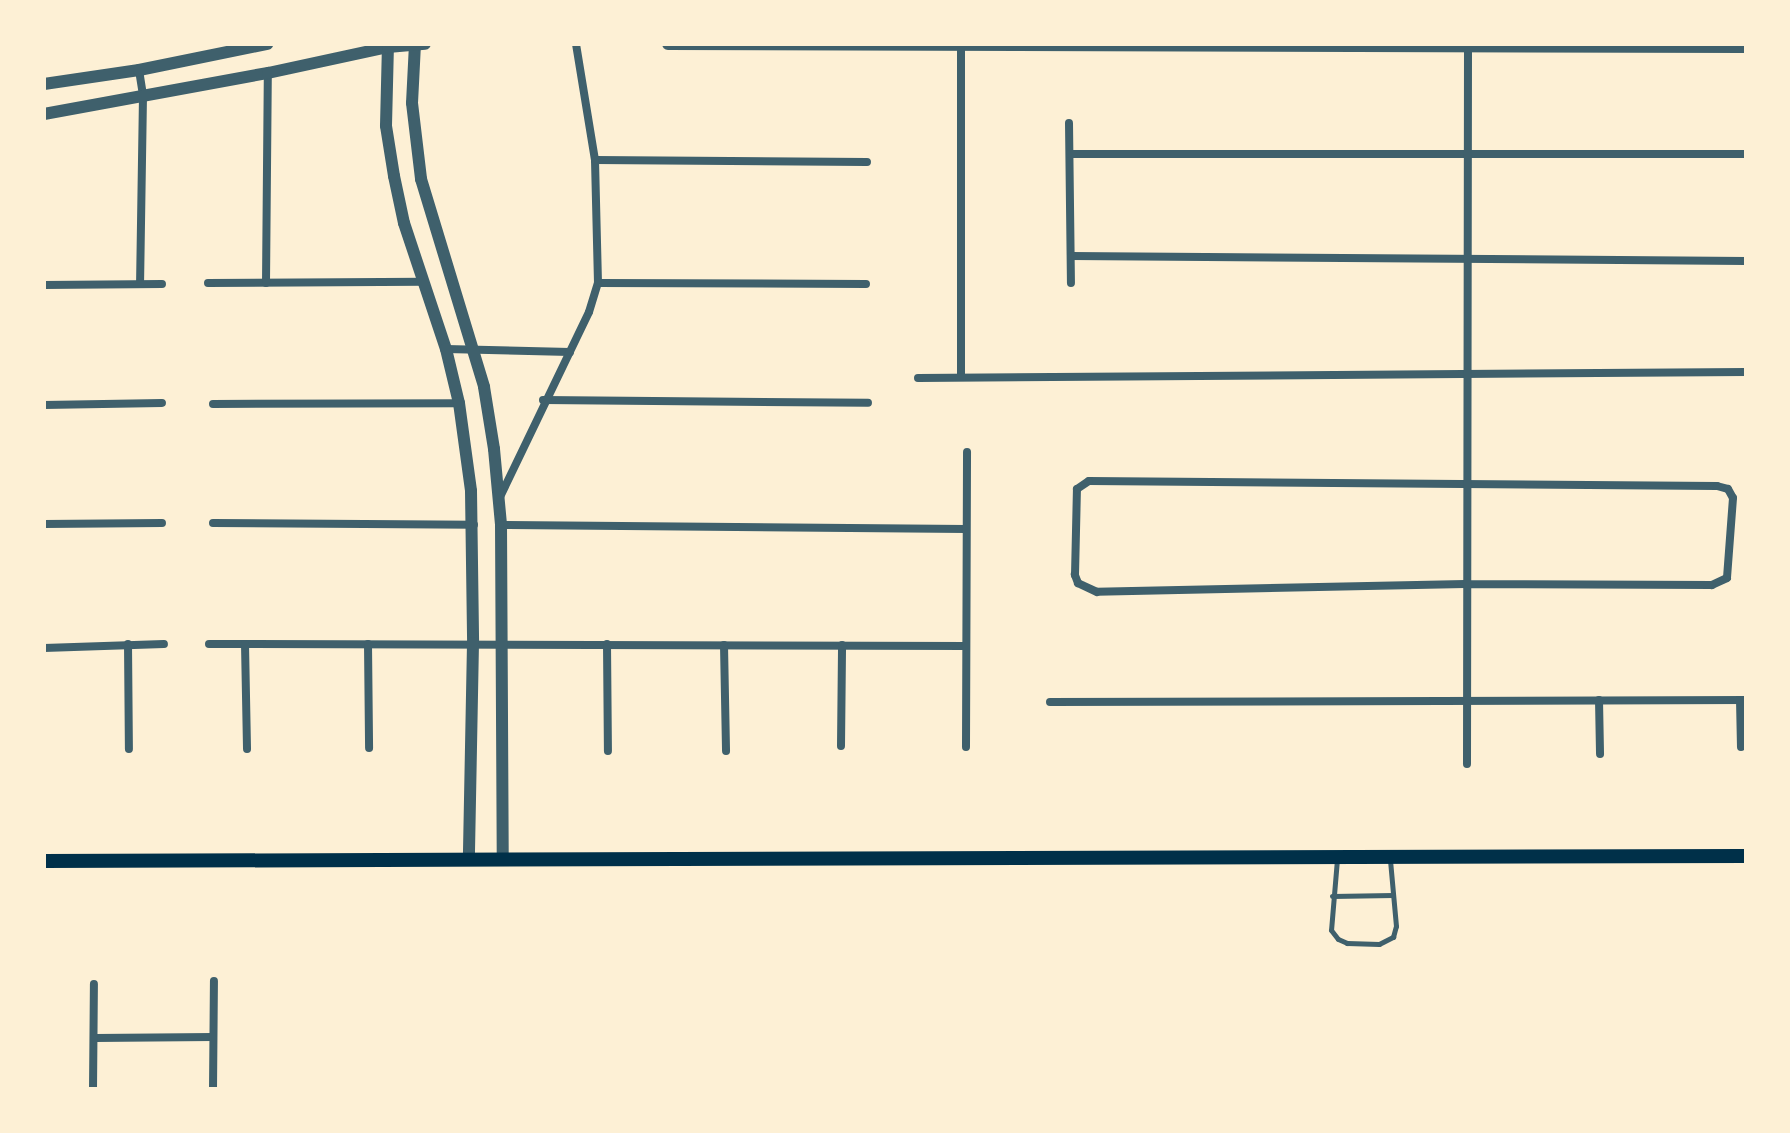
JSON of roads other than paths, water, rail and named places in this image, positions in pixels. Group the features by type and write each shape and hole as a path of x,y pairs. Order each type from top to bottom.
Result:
{"main road":[{"path":"44,861 1746,856"}],"street":[{"path":"44,84 139,70 267,44"},
{"path":"415,44 412,103 421,179 473,348 491,422 501,525 503,859"},
{"path":"44,114 268,73 388,46 425,44"},
{"path":"499,498 543,400 570,352 598,283 595,160 576,44"},
{"path":"668,44 1746,47"},
{"path":"961,45 961,376"},
{"path":"388,46 389,148 404,223 446,349 459,403 474,525 469,860"},
{"path":"1467,764 1464,484 1468,373 1468,46"},
{"path":"139,70 143,96 140,283"},
{"path":"266,283 268,73"},
{"path":"1069,123 1071,283"},
{"path":"1070,154 1746,154"},
{"path":"595,160 867,162"},
{"path":"1071,256 1746,261"},
{"path":"208,283 424,282"},
{"path":"598,283 866,284"},
{"path":"44,285 162,284"},
{"path":"446,349 570,352"},
{"path":"918,378 1746,372"},
{"path":"543,400 868,403"},
{"path":"44,405 162,403"},
{"path":"213,404 459,403"},
{"path":"966,747 967,452"},
{"path":"1089,481 1464,484 1717,486 1728,489 1733,498 1727,578 1712,585 1465,584 1097,592 1078,583 1075,575 1077,489 1089,481"},
{"path":"44,524 162,523"},
{"path":"213,523 474,525"},
{"path":"501,525 966,529"},
{"path":"128,644 129,749"},
{"path":"44,648 164,644"},
{"path":"209,644 966,646"},
{"path":"245,644 247,749"},
{"path":"368,644 369,748"},
{"path":"607,644 608,751"},
{"path":"724,645 726,751"},
{"path":"841,746 842,645"},
{"path":"1599,700 1600,754"},
{"path":"1050,702 1743,700 1741,747"},
{"path":"213,1089 214,981"},
{"path":"93,1089 94,984"},
{"path":"95,1038 213,1037"}],"lane":[{"path":"1337,858 1331,930 1338,939 1379,944 1393,937 1396,926 1390,857"},
{"path":"1332,896 1393,895"}]}
